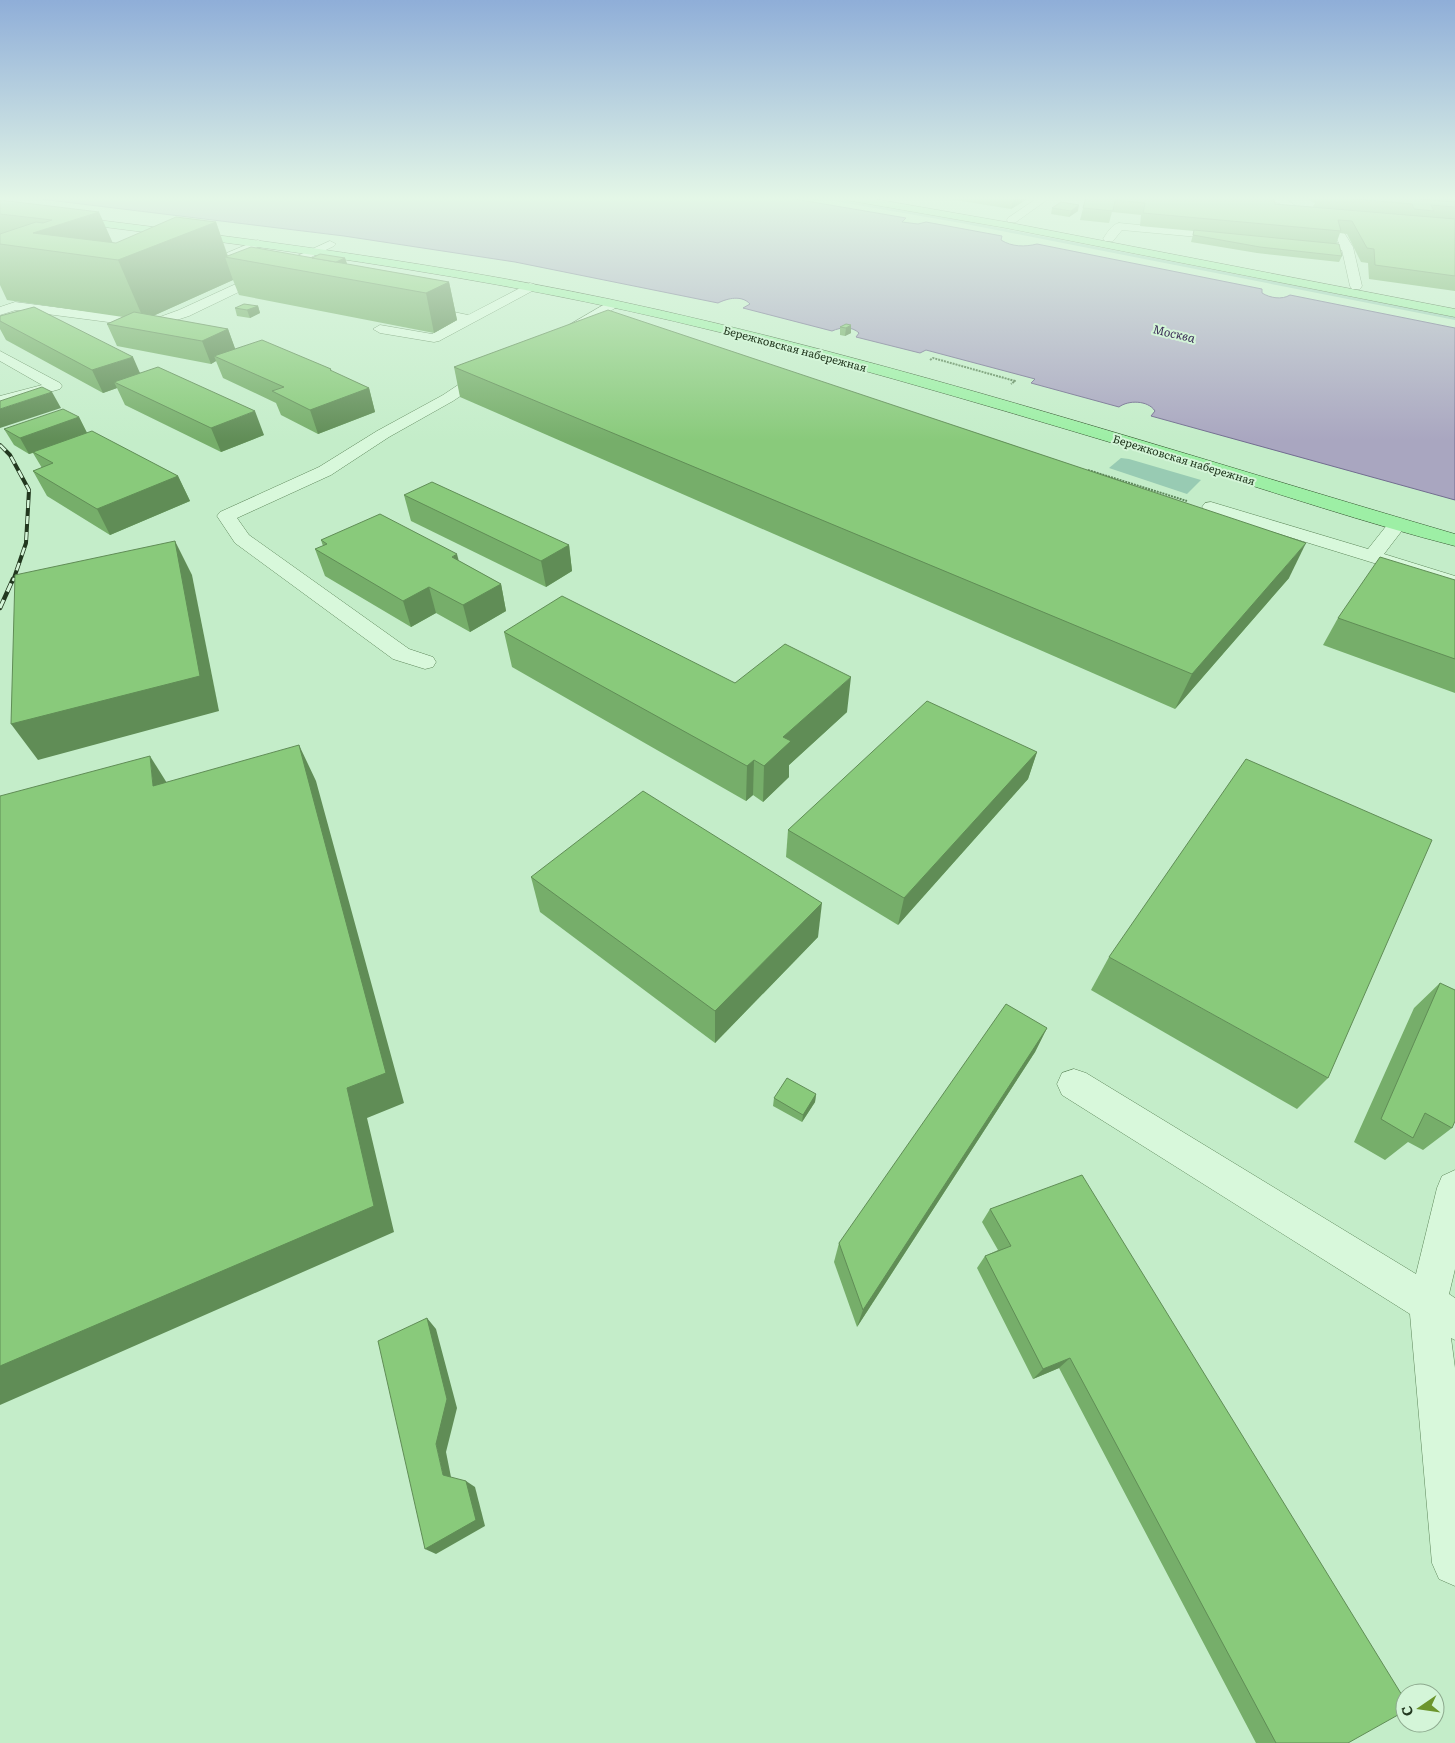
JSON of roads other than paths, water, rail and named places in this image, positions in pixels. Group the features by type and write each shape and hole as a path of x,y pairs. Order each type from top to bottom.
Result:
{"main road":[{"name":"Бережковская набережная","path":"484,278 612,304 768,340 991,402 1455,540"},
{"name":"Бережковская набережная","path":"534,278 666,305 776,331 1112,423"},
{"path":"1278,278 1455,313"},
{"path":"1316,278 1455,305"}],"street":[{"path":"0,304 139,322 158,322 184,313 255,278"},
{"path":"258,278 279,283"},
{"path":"1354,278 1356,286"},
{"path":"380,329 434,338 530,287"},
{"path":"0,299 18,292"},
{"path":"554,337 612,304"},
{"path":"0,311 16,306"},
{"path":"403,306 470,319"},
{"path":"0,355 55,386 0,400"},
{"path":"425,662 400,654 242,539 226,516 325,471 383,434 448,398 479,375 504,363"},
{"path":"1212,507 1455,582"},
{"path":"1373,556 1398,524"},
{"path":"1074,1084 1442,1312"},
{"path":"1455,1188 1442,1312 1455,1563"}],"water":[{"name":"Москва","path":"596,278 1209,278 1262,289 1262,293 1272,297 1283,298 1290,295 1455,328 1455,500 1151,416 1155,411 1152,407 1143,403 1132,402 1119,407 1031,383 1035,379 926,350 920,353 856,337 859,333 850,328 832,331 743,308 750,304 739,298 718,303"}],"railway":[{"path":"0,445 10,455 29,490 26,543 13,581"},
{"path":"0,608 13,579"}]}
